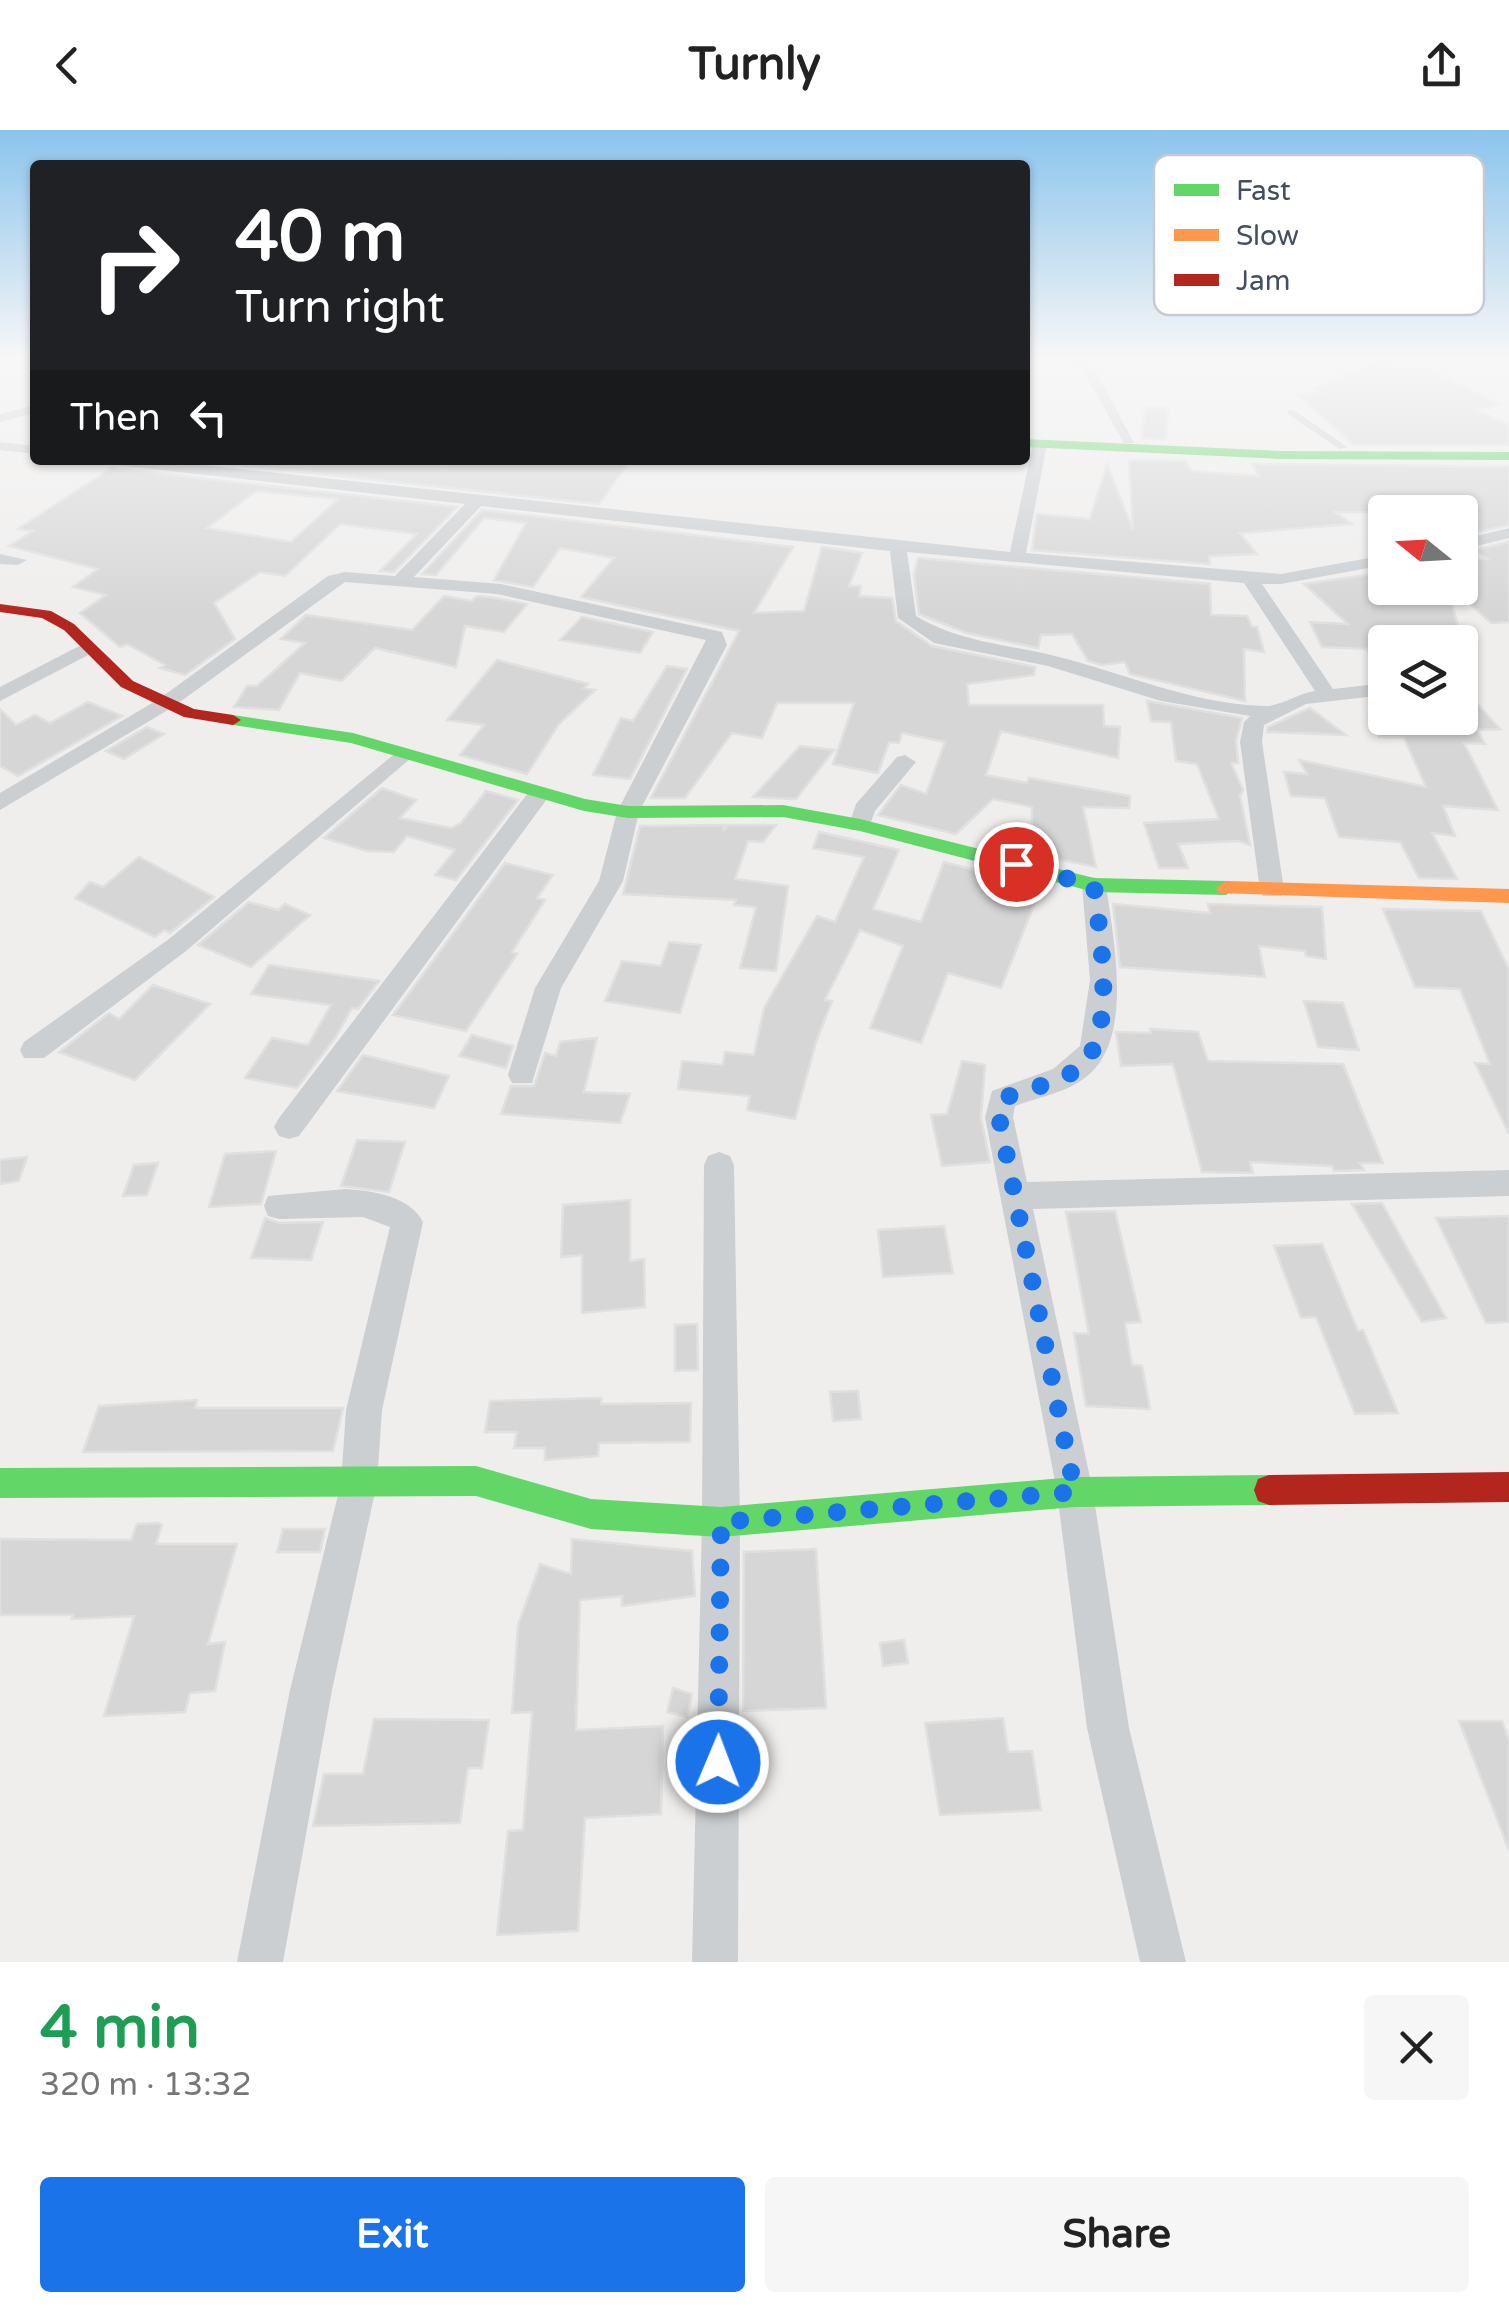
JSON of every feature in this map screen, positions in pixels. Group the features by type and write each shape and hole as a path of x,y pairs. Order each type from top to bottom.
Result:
{"street":[{"path":"1105,444 1280,455 1509,456"},
{"path":"1267,444 1509,446"},
{"path":"0,446 30,449"},
{"path":"162,465 898,546 1250,579 1316,575 1368,564"},
{"path":"1017,558 1027,465"},
{"path":"400,581 477,500"},
{"path":"1478,540 1509,533"},
{"path":"898,546 907,618 941,639 1052,661 1161,695 1267,713"},
{"path":"0,803 166,703 334,580 346,577 501,589 512,595 715,636 717,644 628,812 612,881 548,988 522,1076"},
{"path":"1250,579 1326,693"},
{"path":"0,608 46,614 70,627 127,684 190,713 311,728 540,794 628,812 783,811 860,825 1094,886 1509,896"},
{"path":"0,695 87,648"},
{"path":"1272,890 1251,742 1254,722 1267,713 1326,693 1368,690"},
{"path":"34,1050 120,995 275,867 403,753"},
{"path":"860,825 864,809 906,762"},
{"path":"289,1127 540,794"},
{"path":"1094,886 1104,978 1096,1039 1083,1065 1063,1078 1002,1099 1001,1146 1015,1196 1075,1492 1108,1728 1163,1962"},
{"path":"715,1962 721,1522 719,1165"},
{"path":"1015,1196 1509,1183"},
{"path":"260,1962 311,1690 359,1483 364,1410 406,1222 393,1208 368,1204 279,1206"},
{"path":"0,1483 476,1481 591,1514 721,1522 1075,1492 1509,1487"}],"lane":[{"path":"1339,444 1343,447"}],"building":[{"path":"1353,444 1509,444 1509,445"},
{"path":"1129,460 1185,461 1192,471 1259,476 1252,464 1509,467 1509,525 1478,532 1478,495 1368,495 1368,512 1335,512 1352,524 1240,533 1257,554 1209,556 1210,564 1032,550 1037,514 1090,519 1107,464 1133,530"},
{"path":"238,465 627,465 599,504"},
{"path":"113,467 457,507 394,572 380,571 417,534 340,524 285,576 260,572 214,603 235,639 185,675 160,668 165,665 127,644 120,647 80,613 106,595 73,587 98,569 9,546 33,531 18,529","holes":["256,491 338,499 291,542 207,528"]},
{"path":"482,510 793,547 754,613 804,611 822,547 862,553 849,586 861,586 859,596 892,598 896,621 932,646 1035,667 1034,675 967,684 969,705 1103,705 1104,726 1120,727 1118,758 1001,731 986,775 1027,783 1029,778 1130,796 1129,808 1083,807 1096,867 1032,854 1032,807 993,799 956,834 878,815 901,785 926,794 945,742 902,733 899,743 889,742 878,773 833,764 854,703 777,703 762,738 732,733 685,798 651,798 739,631 581,597 614,558 560,548 533,587 494,580 526,523 484,518 436,575 422,574"},
{"path":"1509,542 1509,622 1491,623 1471,605 1478,605 1478,559 1487,559 1478,549"},
{"path":"918,558 1210,584 1211,615 1247,616 1252,627 1257,627 1264,652 1244,649 1245,701 1130,674 1125,662 1102,665 1088,661 1072,634 1041,635 1038,648 967,633 919,614 914,575"},
{"path":"1368,574 1368,605 1452,605 1458,625 1368,625 1368,651 1322,647 1310,622 1348,624 1304,584"},
{"path":"444,596 472,601 477,596 527,604 504,632 465,626 456,667 375,648 342,681 300,673 279,710 234,707 247,686 257,686 305,643 281,639 306,615 412,630"},
{"path":"582,617 653,632 640,653 560,640"},
{"path":"497,660 588,684 584,688 595,690 559,724 527,774 460,755 484,725 447,720"},
{"path":"667,666 687,669 630,779 593,775 621,718 633,721"},
{"path":"1147,701 1242,718 1236,741 1238,763 1231,763 1243,790 1240,796 1250,845 1239,841 1178,844 1188,868 1159,868 1144,823 1219,819 1197,764 1176,761 1171,722 1151,721"},
{"path":"88,702 122,716 18,776 0,766 0,709 16,725 35,715 50,723"},
{"path":"1478,705 1500,729 1478,730"},
{"path":"1310,708 1346,735 1267,732 1268,727"},
{"path":"147,727 164,734 124,759 106,751"},
{"path":"1478,732 1485,744 1464,743 1498,810 1443,806 1455,836 1432,833 1457,879 1419,878 1400,842 1339,837 1325,798 1291,796 1284,772 1307,774 1299,760 1426,787 1404,738 1379,737 1478,735"},
{"path":"800,746 834,750 796,799 753,797"},
{"path":"382,788 416,800 400,818 451,828 461,823 486,791 518,800 456,880 435,875 455,850 407,836 394,852 367,851 324,838"},
{"path":"725,825 723,831 728,825 776,825 763,842 748,841 735,879 788,886 776,971 740,968 756,907 734,905 736,900 623,894 640,826"},
{"path":"819,832 899,850 873,909 921,922 944,862 1041,887 1001,988 948,973 921,1043 870,1028 903,946 860,930 825,1000 832,1001 816,1042 795,1119 747,1110 750,1096 678,1089 682,1061 723,1065 725,1052 754,1055 764,1008 817,916 835,922 864,857 813,848"},
{"path":"139,857 214,897 170,933 164,930 155,937 75,898 90,882 103,887"},
{"path":"505,863 553,875 537,898 545,900 512,952 517,954 466,1031 393,1015"},
{"path":"249,902 278,910 285,904 310,915 251,967 198,945"},
{"path":"1113,904 1210,913 1208,904 1322,907 1326,959 1306,956 1305,951 1259,946 1265,977 1120,967"},
{"path":"1383,909 1481,911 1509,970 1509,1134 1475,1063 1490,1064 1460,989 1415,987"},
{"path":"669,942 701,945 680,1013 605,1001 622,961 661,966"},
{"path":"269,965 379,981 358,1009 352,1008 297,1088 245,1078 272,1038 308,1045 331,1005 251,994"},
{"path":"153,985 210,1004 135,1080 59,1052 109,1013 119,1019"},
{"path":"1304,1001 1343,1003 1359,1050 1318,1047"},
{"path":"1150,1029 1198,1032 1208,1061 1343,1064 1383,1163 1360,1163 1364,1170 1334,1171 1332,1166 1250,1162 1253,1173 1202,1172 1173,1064 1121,1066 1116,1032 1151,1033"},
{"path":"472,1035 513,1046 506,1068 459,1056"},
{"path":"597,1038 584,1092 630,1094 620,1123 501,1114 511,1086 534,1086 545,1053 556,1056 560,1042"},
{"path":"363,1055 449,1076 434,1108 337,1091"},
{"path":"962,1061 985,1065 981,1118 990,1162 942,1166 931,1115 947,1114"},
{"path":"357,1140 405,1142 389,1192 341,1186"},
{"path":"276,1151 261,1204 209,1207 225,1154"},
{"path":"27,1157 19,1181 0,1184 0,1160"},
{"path":"158,1163 147,1195 123,1196 134,1165"},
{"path":"630,1200 630,1261 644,1259 645,1307 582,1313 582,1255 561,1257 563,1205"},
{"path":"1382,1203 1446,1318 1422,1322 1352,1204"},
{"path":"1115,1211 1141,1322 1125,1323 1132,1365 1142,1366 1150,1409 1086,1406 1074,1333 1089,1334 1066,1212"},
{"path":"1509,1216 1509,1322 1486,1323 1436,1218"},
{"path":"265,1218 279,1223 323,1222 311,1260 251,1258"},
{"path":"944,1226 953,1273 883,1277 878,1230"},
{"path":"1322,1244 1398,1413 1355,1414 1316,1317 1301,1318 1274,1246"},
{"path":"697,1324 698,1370 675,1371 675,1325"},
{"path":"858,1391 861,1419 833,1421 830,1392"},
{"path":"601,1398 601,1404 691,1403 690,1442 599,1443 598,1456 545,1460 545,1448 514,1448 517,1432 485,1432 490,1401"},
{"path":"197,1400 195,1408 343,1408 333,1451 83,1452 99,1406"},
{"path":"137,1524 162,1525 156,1544 237,1544 208,1644 225,1642 215,1691 190,1693 185,1712 104,1716 134,1616 72,1619 73,1615 0,1615 0,1539 131,1540"},
{"path":"283,1529 325,1529 320,1552 277,1552"},
{"path":"572,1539 692,1551 695,1596 622,1606 622,1596 580,1600 576,1730 663,1726 661,1814 585,1818 578,1931 497,1935 508,1831 523,1830 532,1712 512,1713 518,1625 540,1564 571,1574"},
{"path":"816,1549 826,1708 743,1711 744,1552"},
{"path":"904,1640 908,1663 883,1666 880,1643"},
{"path":"673,1688 692,1694 687,1717 667,1712"},
{"path":"1003,1718 1008,1752 1032,1751 1041,1810 940,1815 925,1723"},
{"path":"374,1719 489,1720 482,1768 468,1768 460,1823 313,1826 324,1774 363,1774"},
{"path":"1459,1721 1502,1721 1509,1740 1509,1850"}],"traffic: fast":[{"path":"1057,444 1280,455 1509,456"},
{"path":"233,720 353,738 584,805 628,812 783,811 860,825 1094,885 1226,888"},
{"path":"0,1483 476,1481 591,1514 721,1522 1075,1492 1269,1490"}],"traffic: slow":[{"path":"1226,888 1509,896"}],"traffic: jam":[{"path":"0,608 46,614 69,627 127,684 190,713 233,720"},
{"path":"1269,1490 1509,1487"}],"route":[{"path":"718,1762 721,1522 960,1505 1075,1492 1015,1196 1001,1146 999,1117 1002,1099 1063,1078 1083,1065 1096,1039 1104,978 1094,886 1016,864"}]}
